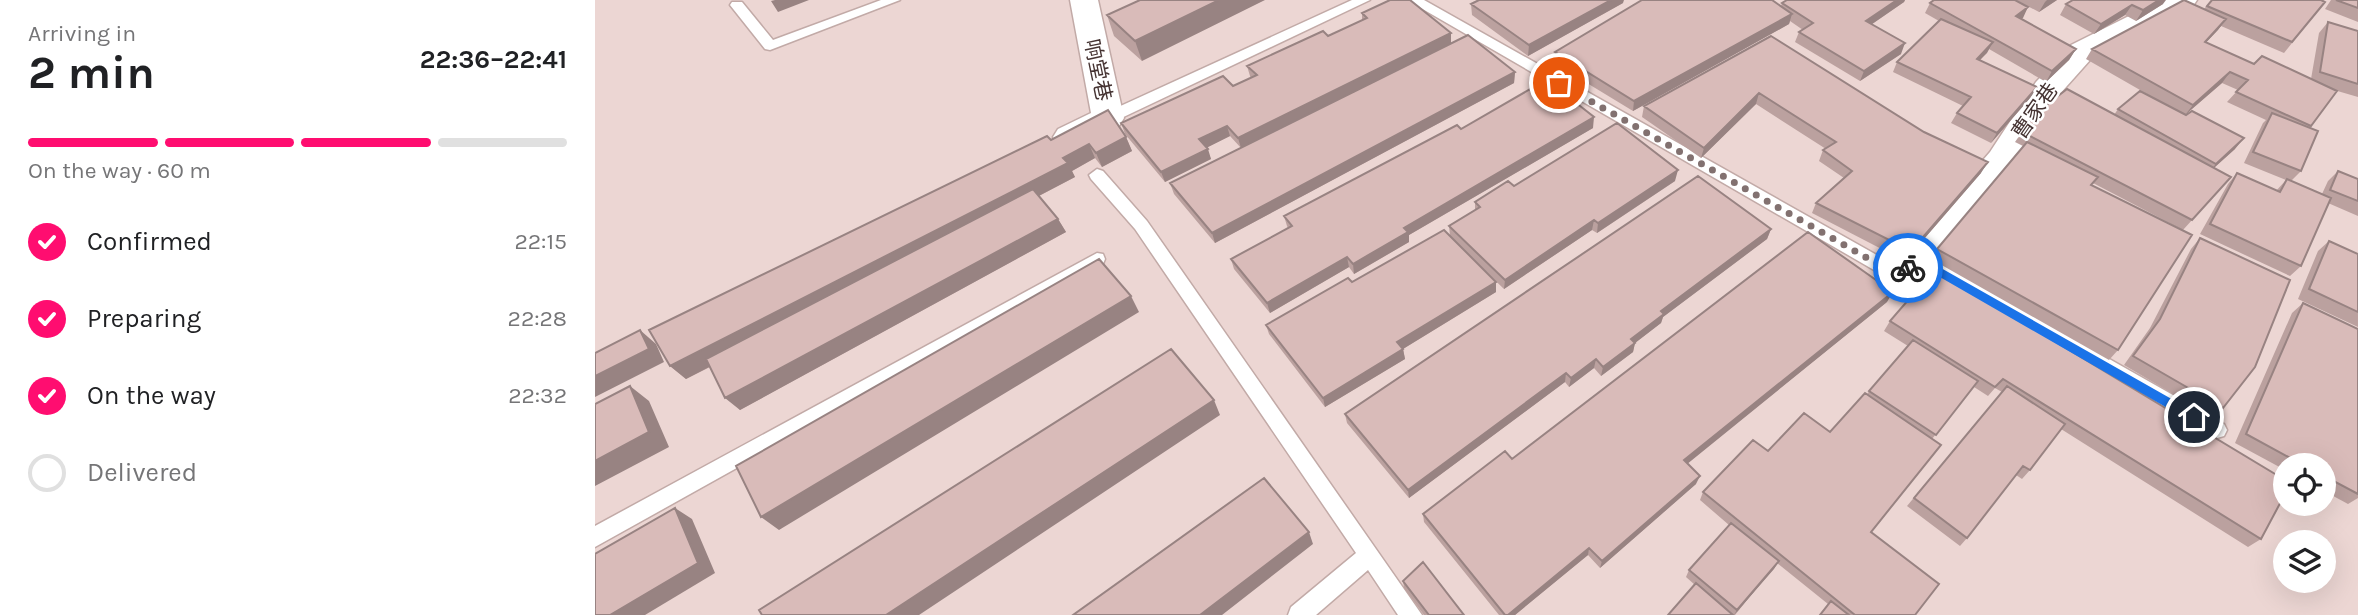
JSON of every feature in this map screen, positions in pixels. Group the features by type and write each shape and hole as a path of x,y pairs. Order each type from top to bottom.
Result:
{"street":[{"name":"响堂巷","path":"1045,148 1108,118 1084,0"},
{"name":"曹家巷","path":"1918,259 2001,160 2047,89 2081,52 2183,0"}],"lane":[{"path":"737,5 770,46 893,0"},
{"path":"1108,118 1363,0"},
{"path":"1414,0 1899,276 1918,259 2217,430"},
{"path":"1097,175 1141,225 1411,615"},
{"path":"595,537 1097,259"},
{"path":"1299,615 1370,555"}],"shaded area":[{"path":"595,0 2358,0 2358,615 595,615"}],"building":[{"path":"1140,0 1219,0 1135,41 1107,15"},
{"path":"1390,0 1410,0 1451,33 1238,138 1227,126 1199,139 1208,149 1161,172 1121,123 1223,76 1233,86 1257,75 1247,66 1323,31 1328,36 1367,18 1362,13"},
{"path":"1479,0 1611,0 1529,45 1471,4"},
{"path":"1642,0 1772,0 1792,14 1634,101 1555,52"},
{"path":"1787,0 1897,0 1866,21 1905,43 1864,71 1799,32 1813,23 1782,3"},
{"path":"1934,0 2015,0 2028,7 2016,16 2076,49 2052,71 1930,3"},
{"path":"2073,0 2159,0 2143,10 2132,5 2101,24 2066,4"},
{"path":"2184,0 2226,19 2205,42 2254,64 2262,56 2337,91 2311,126 2236,92 2248,80 2230,72 2193,105 2092,49"},
{"path":"2212,0 2325,2 2292,42 2207,6"},
{"path":"2336,0 2358,0 2358,8"},
{"path":"1941,19 1993,42 1977,59 2037,87 1997,133 1957,113 1971,97 1897,62"},
{"path":"2328,22 2358,31 2358,84 2320,72"},
{"path":"1468,35 1515,72 1212,233 1170,183"},
{"path":"1771,36 1924,132 1988,162 1917,244 1901,246 1816,203 1852,171 1823,150 1836,142 1759,93 1704,148 1644,106"},
{"path":"1539,84 1575,102 1594,117 1404,228 1408,232 1353,264 1347,257 1267,303 1231,259 1292,226 1284,216 1457,125 1461,129"},
{"path":"2067,89 2231,177 2192,220 2022,132 2034,115"},
{"path":"2140,91 2186,115 2192,111 2244,138 2216,164 2118,109"},
{"path":"1108,110 1126,137 1096,153 1089,144 1063,158 1068,163 670,366 649,330 1047,136 1051,140"},
{"path":"2272,113 2318,131 2301,171 2253,152"},
{"path":"1617,123 1678,170 1598,223 1594,220 1505,280 1449,226 1480,207 1475,202 1508,181 1514,186"},
{"path":"2027,142 2098,177 2091,185 2192,235 2118,350 1937,249"},
{"path":"2338,171 2358,179 2358,201 2330,190"},
{"path":"2237,173 2280,192 2287,179 2331,198 2301,266 2210,224"},
{"path":"1698,176 1771,229 1661,311 1664,314 1631,339 1635,343 1603,367 1596,359 1571,378 1566,373 1408,490 1345,414"},
{"path":"1033,189 1058,219 725,398 706,359"},
{"path":"1444,230 1496,282 1397,342 1403,349 1323,398 1266,325 1348,278 1352,282"},
{"path":"1808,232 1893,292 1684,460 1700,476 1602,561 1589,548 1505,615 1423,514 1505,451 1512,459"},
{"path":"2200,238 2290,280 2255,367 2223,408 2133,356 2160,319"},
{"path":"2329,241 2358,254 2358,312 2309,289"},
{"path":"1099,259 1131,296 761,517 736,466"},
{"path":"1935,269 2273,473 2273,516 2261,539 2003,379 1995,387 1890,321"},
{"path":"2303,303 2358,329 2358,494 2336,482 2336,453 2281,453 2246,434"},
{"path":"640,330 649,349 595,376 595,353"},
{"path":"1913,340 1978,381 1936,435 1869,391"},
{"path":"1171,349 1214,400 886,615 762,615 759,610"},
{"path":"630,386 649,432 595,461 595,404"},
{"path":"2007,386 2065,424 2030,470 2023,466 1967,538 1914,498"},
{"path":"1865,393 1941,445 1871,532 1939,584 1915,615 1855,615 1703,492 1753,440 1768,451 1804,413 1830,432"},
{"path":"1264,478 1309,532 1200,615 1073,615"},
{"path":"675,508 698,563 610,615 595,615 595,554"},
{"path":"1731,523 1779,561 1737,610 1689,570"},
{"path":"1423,562 1464,615 1429,615 1403,581"},
{"path":"1696,583 1733,615 1668,615"},
{"path":"1831,601 1849,615 1820,615"}],"way so far":[{"path":"1559,83 1899,276 1908,268"}],"route":[{"path":"1908,268 1918,259 2194,417"}]}
